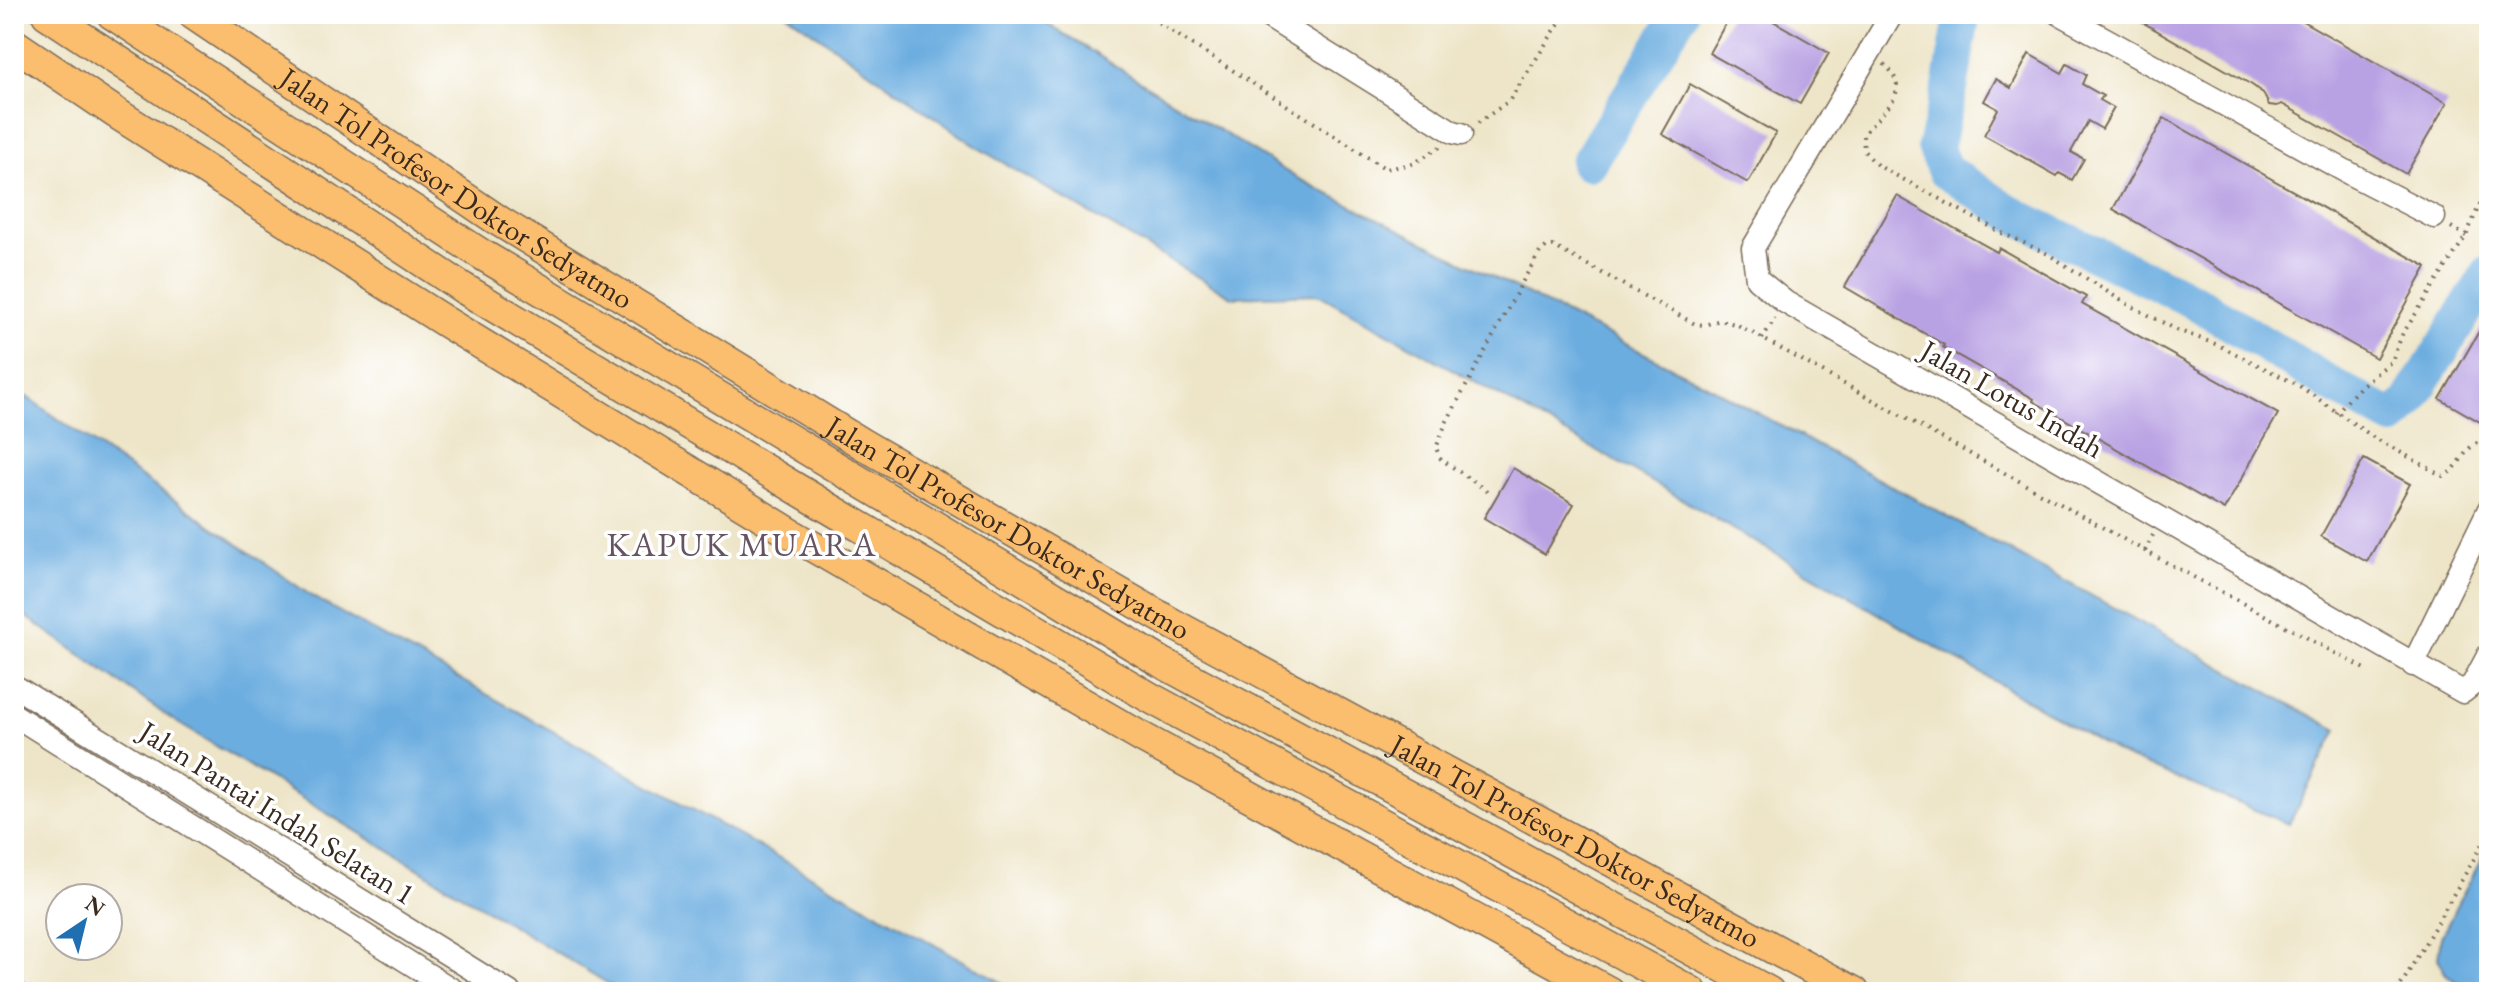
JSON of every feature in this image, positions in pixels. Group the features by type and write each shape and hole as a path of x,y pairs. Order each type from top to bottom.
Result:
{"highway":[{"path":"47,14 463,288 822,504 1149,697 1692,992"},
{"name":"Jalan Tol Profesor Doktor Sedyatmo","path":"112,14 481,254 1161,662 1769,992"},
{"name":"Jalan Tol Profesor Doktor Sedyatmo","path":"193,14 499,221 864,445 1173,624 1854,992"},
{"path":"14,44 129,121 444,321 798,538 1141,737 1609,992"}],"street":[{"path":"1264,14 1453,132 1461,134"},
{"name":"Jalan Lotus Indah","path":"1892,14 1753,248 1757,279 1785,302 2463,692 2473,684 2489,654"},
{"path":"2060,14 2434,217"},
{"path":"2413,665 2489,509"},
{"name":"Jalan Pantai Indah Selatan 1","path":"14,686 509,992"},
{"name":"Jalan Pantai Indah Selatan 1","path":"14,715 456,992"}],"path":[{"path":"1145,14 1386,169 1413,164 1509,101 1565,14"},
{"path":"1870,52 1896,75 1898,86 1893,104 1863,135 1864,151 1877,165 2002,233 2048,254 2122,301 2177,330 2218,345 2298,385 2373,437 2443,476 2454,472 2470,445 2489,442"},
{"path":"2336,413 2361,386 2392,361 2402,335 2466,236 2489,183"},
{"path":"1487,491 1441,459 1436,448 1446,423 1524,279 1540,252 1553,246 1695,324 1705,325 1720,320 1738,325 2145,551 2369,671"},
{"path":"2397,992 2489,833"}],"water":[{"path":"787,14 1031,14 1297,178 1703,383 2337,730 2289,824 2123,756 1642,476 1318,294 1232,297 980,149"},
{"path":"14,388 313,597 1019,992 622,992 173,720 14,608"},
{"path":"2489,844 2489,992 2467,991 2445,973 2438,958 2441,937"}],"building":[{"path":"1731,14 1761,14 1829,53 1800,104 1709,53"},
{"path":"2128,14 2290,14 2447,103 2406,174 2282,104 2269,105 2263,93 2252,85"},
{"path":"2029,54 2062,73 2067,64 2086,75 2082,84 2103,96 2100,100 2114,108 2102,129 2088,121 2071,152 2084,159 2072,180 2059,173 2057,176 1984,135 1998,109 1984,101 1996,79 2011,88"},
{"path":"1690,84 1776,133 1748,183 1662,134"},
{"path":"2164,118 2427,267 2376,358 2113,209"},
{"path":"1897,196 2086,297 2082,304 2278,414 2224,510 2033,401 1845,287"},
{"path":"2489,314 2489,427 2440,399"},
{"path":"2364,459 2410,484 2367,562 2321,536"},
{"path":"1513,468 1574,504 1545,554 1484,518"}],"waterway":[{"path":"1588,163 1680,14"},
{"path":"1961,23 1950,88 1935,147 1945,171 2016,216 2194,301 2328,383 2393,418 2409,402 2489,273"}],"district":[{"name":"KAPUK MUARA","path":"742,544"}]}
